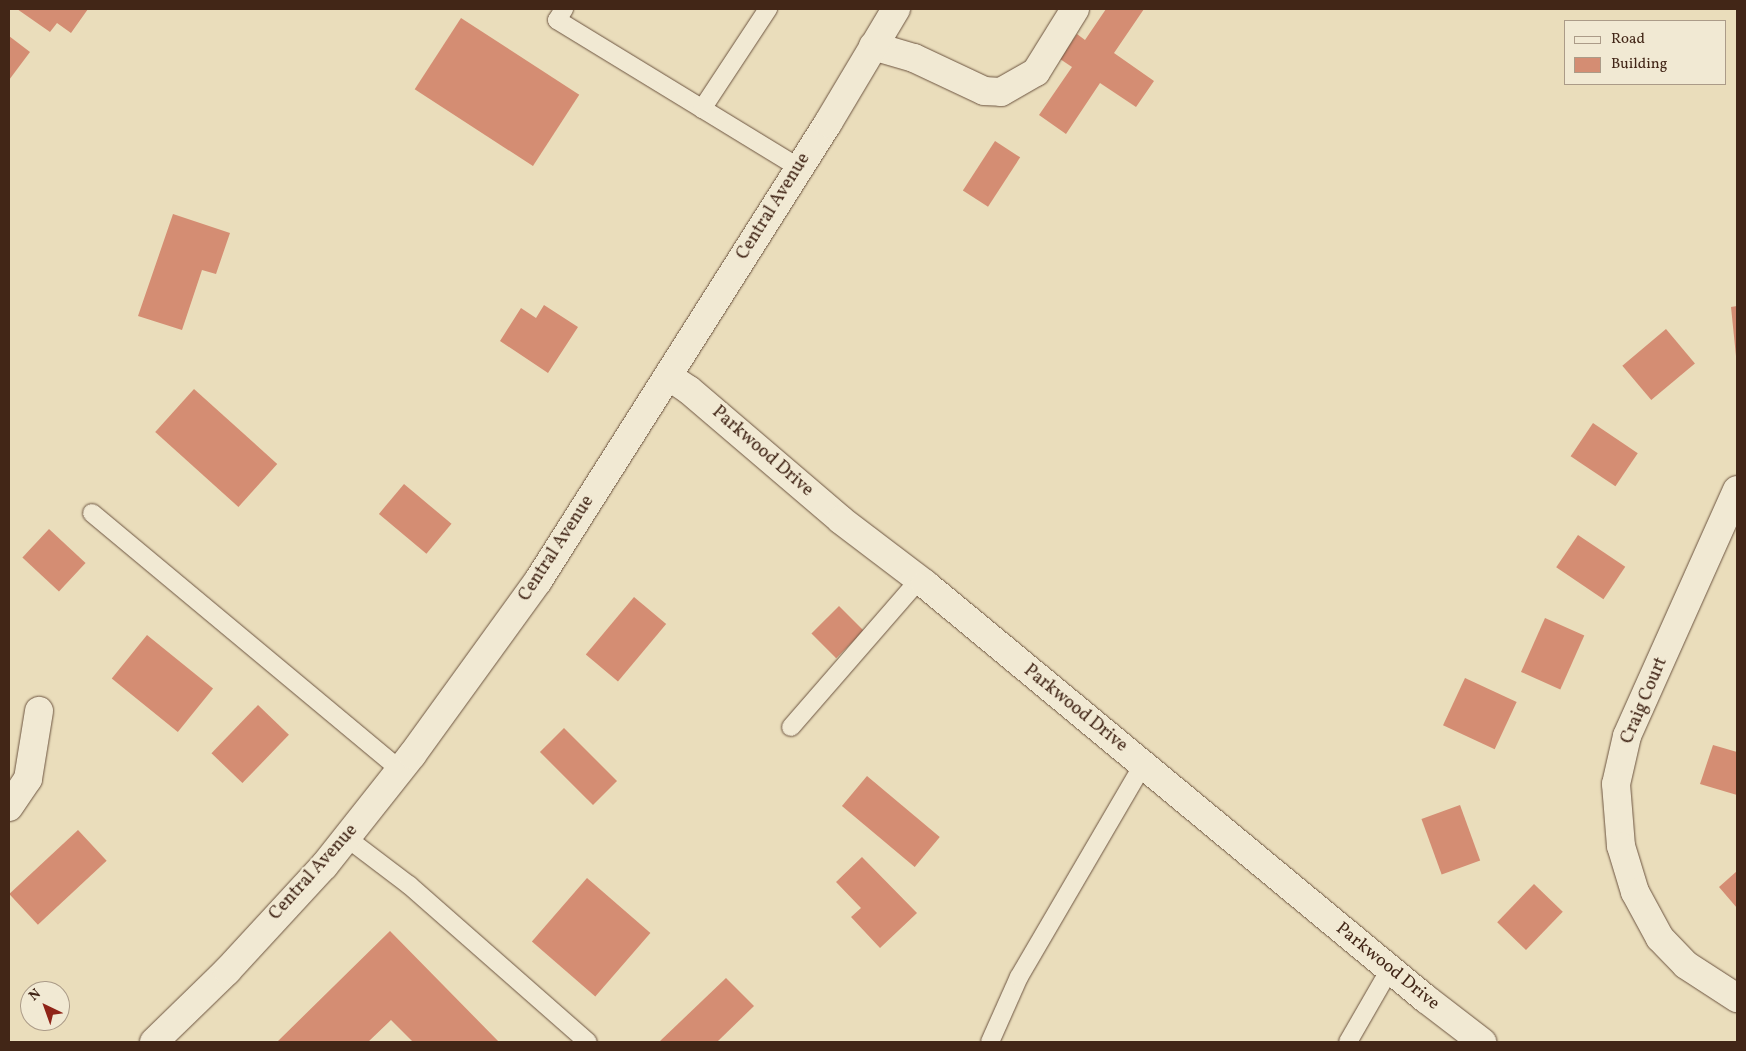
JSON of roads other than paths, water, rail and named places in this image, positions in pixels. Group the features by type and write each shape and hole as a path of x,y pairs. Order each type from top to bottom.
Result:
{"street":[{"name":"Central Avenue","path":"154,1042 227,972 347,838 401,770 538,580 799,168 896,9"},
{"path":"873,46 914,58 984,91 1001,92 1036,72 1075,9"},
{"name":"Parkwood Drive","path":"668,376 689,390 841,520 919,580 1390,969 1482,1042"},
{"name":"Craig Court","path":"1737,490 1627,736 1616,784 1621,846 1634,892 1656,930 1686,965 1737,998"},
{"path":"9,807 28,779 39,711"}],"lane":[{"path":"564,9 557,20 799,168"},
{"path":"702,108 768,9"},
{"path":"92,513 401,770"},
{"path":"791,727 919,580"},
{"path":"990,1042 1019,977 1143,765"},
{"path":"347,838 416,892 588,1042"},
{"path":"1348,1042 1390,969"}]}
